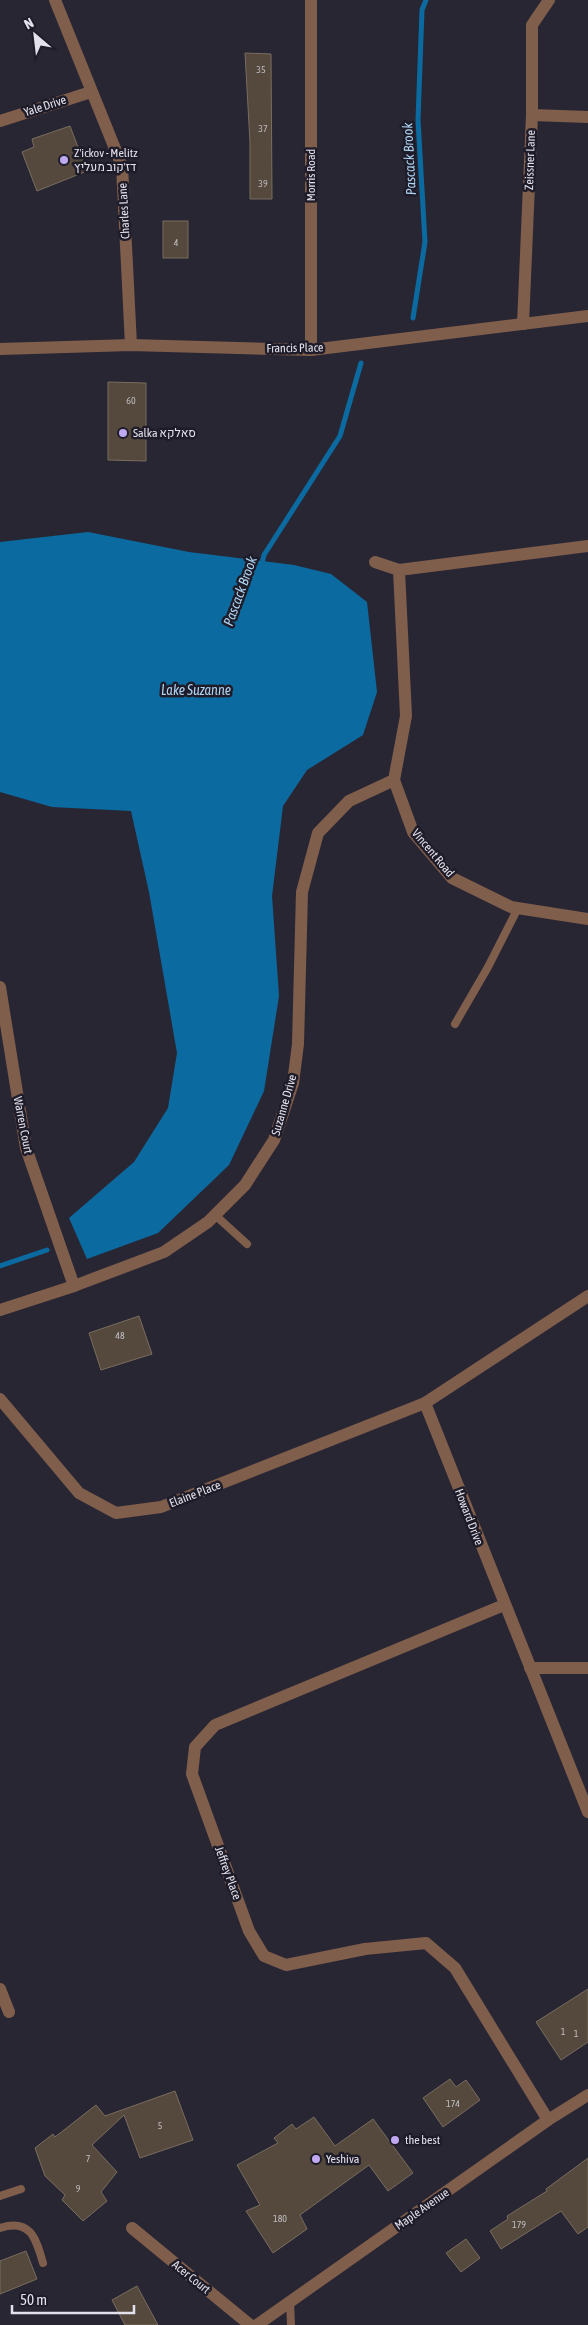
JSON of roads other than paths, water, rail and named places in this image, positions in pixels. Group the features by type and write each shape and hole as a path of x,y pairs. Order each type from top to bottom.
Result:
{"street":[{"name":"Charles Lane","path":"55,0 122,166 131,345"},
{"name":"Morris Road","path":"311,0 311,350"},
{"name":"Zeissner Lane","path":"524,324 532,115 532,25 549,0"},
{"name":"Yale Drive","path":"0,121 91,92"},
{"path":"532,115 588,117"},
{"name":"Francis Place","path":"0,349 131,345 311,350 588,316"},
{"path":"375,562 399,570 588,546"},
{"path":"394,780 406,716 399,570"},
{"name":"Vincent Road","path":"394,780 413,832 452,878 511,907 588,919"},
{"name":"Suzanne Drive","path":"0,1310 74,1286 164,1252 215,1215 245,1185 274,1140 293,1083 298,1044 302,892 318,833 349,801 394,780"},
{"name":"Warren Court","path":"0,987 26,1148 74,1286"},
{"path":"424,1403 588,1296"},
{"name":"Elaine Place","path":"0,1399 79,1494 116,1513 161,1507 424,1403"},
{"name":"Howard Drive","path":"424,1403 588,1812"},
{"name":"Jeffrey Place","path":"504,1605 215,1725 195,1748 192,1774 249,1931 264,1956 286,1965 365,1948 426,1943 455,1968 548,2120"},
{"path":"530,1668 588,1668"},
{"path":"0,1988 9,2012"},
{"name":"Maple Avenue","path":"258,2324 548,2120 588,2095"},
{"name":"Acer Court","path":"132,2228 258,2324"}],"lane":[{"path":"455,1024 488,967 518,908"},
{"path":"215,1215 247,1244"},
{"path":"0,2196 21,2189"},
{"path":"0,2228 20,2226 30,2230 38,2245 43,2263"},
{"path":"290,2302 291,2325"}],"water":[{"name":"Lake Suzanne","path":"88,532 189,552 294,565 331,574 367,602 377,692 363,735 307,770 283,806 272,896 279,996 264,1091 229,1165 158,1233 87,1259 69,1218 134,1162 168,1108 177,1053 149,892 131,811 52,807 0,792 0,542"}],"waterway":[{"name":"Pascack Brook","path":"413,318 425,242 418,120 422,10 426,0"},
{"name":"Pascack Brook","path":"261,568 264,555 340,436 361,363"},
{"path":"0,1266 47,1250"}],"place":[{"name":"Z'ickov - Melitz דז'קוב מעליץ","path":"64,160"},
{"name":"Salka סאלקא","path":"123,433"},
{"name":"the best","path":"395,2140"},
{"name":"Yeshiva","path":"316,2159"}]}
